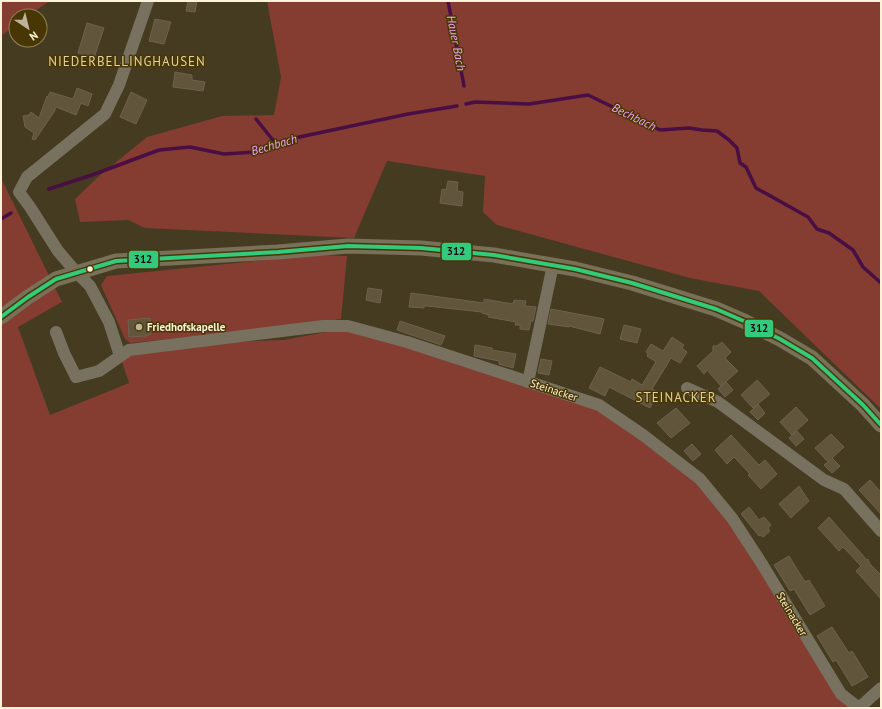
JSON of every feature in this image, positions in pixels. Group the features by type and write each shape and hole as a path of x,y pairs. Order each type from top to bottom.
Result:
{"main road":[{"path":"1,318 28,297 56,279 116,261 278,252 348,246 421,248 494,255 575,269 632,283 716,309 746,322 780,339 812,358 863,405 881,425"}],"street":[{"path":"120,356 109,322 90,286 58,251 19,192 27,177 105,114 119,84 148,1"},
{"path":"528,382 553,265"},
{"name":"Steinacker","path":"56,332 64,353 76,377 99,371 129,350 323,326 348,326 407,342 599,405 643,435 700,479 732,518 841,694 859,708 881,688"},
{"path":"687,388 718,402 824,480 844,489 881,531"}],"shaded area":[{"path":"1,1 48,2 39,8 8,8 8,31 1,36"},
{"path":"267,1 881,1 881,409 759,291 690,278 497,225 483,212 485,176 387,161 354,238 145,228 128,220 80,222 75,199 99,176 147,137 222,116 274,115 281,77"},
{"path":"1,178 62,302 18,327 50,415 129,383 120,356 172,344 284,340 341,329 407,342 599,405 700,479 841,694 860,708 1,708"},
{"path":"314,255 347,256 341,319 294,326 130,343 125,339 101,285 107,276"}],"building":[{"path":"188,1 197,1 195,12 186,11"},
{"path":"155,19 171,22 164,44 149,41"},
{"path":"87,23 104,28 94,58 78,53"},
{"path":"175,72 192,75 192,80 205,82 203,91 173,87"},
{"path":"77,88 92,94 88,106 81,103 76,115 56,107 35,140 32,139 34,133 25,127 23,116 29,115 31,112 39,118 47,96 48,97 50,92 73,99"},
{"path":"131,92 147,100 136,124 120,117"},
{"path":"448,181 458,182 457,191 463,192 462,206 440,203 442,189 446,190"},
{"path":"368,288 382,290 380,303 366,300"},
{"path":"411,293 484,303 484,299 513,304 514,300 526,301 525,306 536,307 533,321 531,321 529,330 520,329 520,325 515,325 516,322 488,317 489,315 482,312 427,306 424,306 424,308 409,307"},
{"path":"551,309 604,319 600,334 569,326 548,324"},
{"name":"Friedhofskapelle","path":"150,318 151,334 146,336 129,337 128,320"},
{"path":"400,321 445,336 441,345 397,330"},
{"path":"624,325 641,329 637,343 620,339"},
{"path":"672,337 684,345 682,348 687,352 680,363 671,358 652,389 658,392 650,408 609,387 605,396 589,388 600,367 631,382 632,379 642,385 656,362 647,356 648,354 646,352 651,344 663,351"},
{"path":"722,342 731,352 725,358 738,371 721,386 707,370 704,374 697,366 713,351 713,346 717,346"},
{"path":"475,345 492,348 492,350 516,354 513,368 499,364 499,361 474,356"},
{"path":"541,359 552,361 549,375 538,373"},
{"path":"757,380 770,394 753,408 741,395"},
{"path":"726,382 733,390 725,397 718,389"},
{"path":"758,404 765,413 758,420 750,412"},
{"path":"796,407 808,420 792,435 780,422"},
{"path":"676,408 690,423 671,438 657,423"},
{"path":"797,431 804,439 796,446 789,438"},
{"path":"831,434 844,447 832,458 840,466 832,473 824,465 828,462 815,448"},
{"path":"731,435 759,465 765,460 777,474 761,489 748,475 750,474 734,457 727,464 715,450"},
{"path":"692,444 701,454 693,461 684,451"},
{"path":"870,480 881,492 881,514 859,490"},
{"path":"799,486 809,501 791,518 779,504"},
{"path":"749,507 759,520 764,517 771,525 768,528 770,531 763,537 760,535 759,536 741,514"},
{"path":"829,517 881,575 881,599 856,571 861,566 843,547 839,551 818,528"},
{"path":"789,556 805,582 809,580 825,606 810,615 794,589 790,591 774,565"},
{"path":"832,627 849,653 852,651 868,677 852,686 836,660 833,662 817,636"}],"waterway":[{"name":"Hauer Bach","path":"448,1 464,86"},
{"name":"Bechbach","path":"466,104 475,102 529,104 588,95 660,130 689,128 717,131 737,148 740,163 746,167 756,188 808,217 817,229 829,233 853,250 863,267 881,283"},
{"name":"Bechbach","path":"49,189 159,150 190,147 224,154 256,152 290,139 408,114 457,106"},
{"path":"256,119 272,139 278,144"},
{"name":"Bechbach","path":"1,219 11,213"}],"transit line":[{"name":"312","path":"1,317 56,279 116,261 278,252 348,246 421,248 494,255 575,269 632,283 716,309 746,322 780,339 812,358 863,405 881,425"}],"place":[{"name":"Friedhofskapelle","path":"139,327"}],"district":[{"name":"NIEDERBELLINGHAUSEN","path":"127,61"},
{"name":"STEINACKER","path":"676,397"}]}
